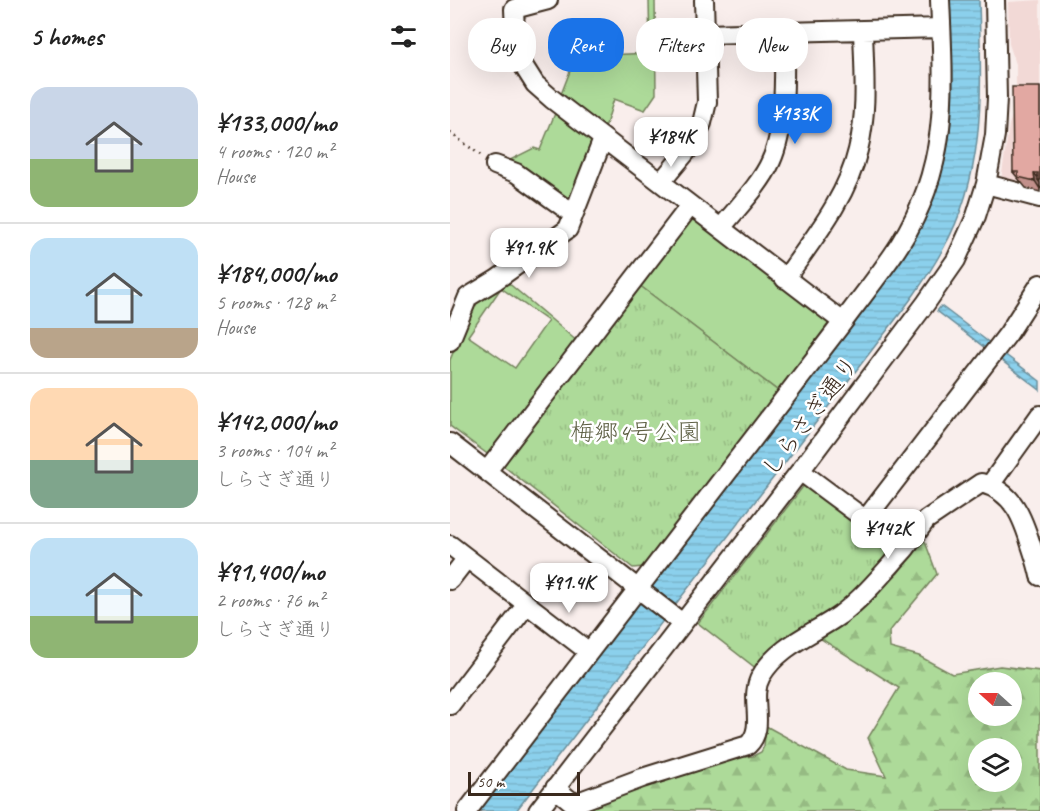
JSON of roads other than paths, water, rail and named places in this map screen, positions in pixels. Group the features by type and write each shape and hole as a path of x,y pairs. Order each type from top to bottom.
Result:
{"street":[{"path":"548,0 514,9 516,54 535,84 603,139 843,322"},
{"path":"704,0 705,18"},
{"path":"467,811 589,652 642,591 900,244 930,180 939,143 944,99 940,0"},
{"name":"しらさぎ通り","path":"538,811 676,617 800,471 956,260 976,216 986,184 995,135 997,98 995,0"},
{"path":"808,31 941,28"},
{"path":"785,279 830,214 850,174 858,150 865,104 863,30"},
{"path":"660,182 692,145 702,123 707,102 706,72"},
{"path":"721,228 771,161 778,136 784,92 784,72"},
{"path":"450,342 468,297 568,229 603,139"},
{"path":"495,165 516,173 573,214"},
{"path":"986,184 1040,198"},
{"path":"487,471 690,206"},
{"path":"865,520 1008,334 1040,284"},
{"path":"990,485 1037,427"},
{"path":"450,443 676,617"},
{"path":"800,471 904,549"},
{"path":"555,788 572,802 578,802 652,774 748,745 757,732 756,687 760,676 779,653 840,614 873,585 926,520 981,483 990,485 1005,495 1022,517 1040,576"},
{"path":"450,545 589,652"},
{"path":"450,580 467,558"},
{"path":"450,705 527,604"}],"water":[{"path":"950,0 979,0 980,96 974,159 967,190 957,220 936,262 893,323 516,811 478,811 902,260 925,217 942,171 947,150 953,86"},
{"path":"941,306 1040,381 1040,390 937,311"}],"park label":[{"name":"梅郷4号公園","path":"636,432"}]}
